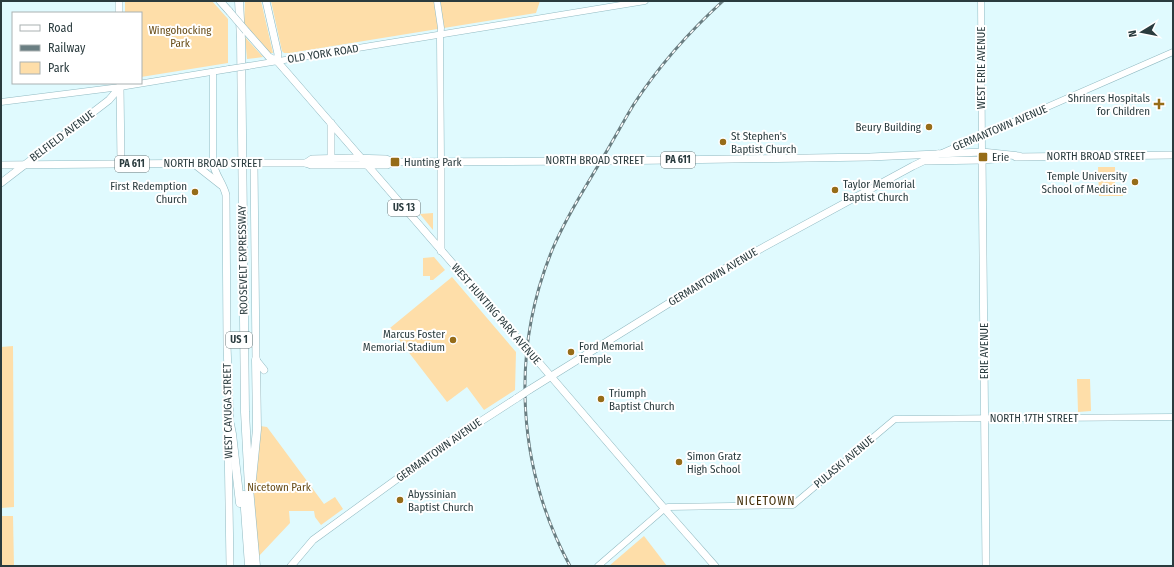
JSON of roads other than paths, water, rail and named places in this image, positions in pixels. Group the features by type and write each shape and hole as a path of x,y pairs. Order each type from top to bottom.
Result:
{"highway":[{"name":"ROOSEVELT EXPRESSWAY","path":"233,1 236,40 240,412 245,504 256,566"},
{"name":"ROOSEVELT EXPRESSWAY","path":"240,1 245,504"},
{"path":"245,504 257,429 256,360"},
{"path":"230,424 245,504 249,562"}],"main road":[{"path":"119,1 119,12"},
{"name":"US 13","path":"220,1 269,57 277,61 441,251"},
{"path":"266,1 278,54 277,61"},
{"path":"120,85 121,164"},
{"name":"BELFIELD AVENUE","path":"1,183 15,168 25,164 109,100 120,85"},
{"path":"331,123 331,159"},
{"name":"NORTH BROAD STREET","path":"306,163 312,159 361,158 386,159 394,162 606,161 892,157 982,152 1019,156"},
{"name":"ERIE AVENUE","path":"982,152 986,566"},
{"name":"GERMANTOWN AVENUE","path":"291,566 313,540 326,530 441,447 529,390 729,266 938,154"},
{"name":"NORTH BROAD STREET","path":"892,157 923,161 982,160 1019,156 1173,155"},
{"path":"441,161 441,251"},
{"name":"NORTH BROAD STREET","path":"25,164 306,163 311,165 387,165 394,162"},
{"path":"193,163 219,184 225,191"},
{"name":"WEST CAYUGA STREET","path":"213,163 215,172 225,191 230,424 228,438 230,566"},
{"path":"252,163 256,360 264,370"},
{"path":"1,165 15,168"},
{"name":"WEST HUNTING PARK AVENUE","path":"441,251 715,566"}],"street":[{"path":"437,1 441,28 441,161"},
{"name":"OLD YORK ROAD","path":"142,82 213,72 645,1"},
{"name":"WEST ERIE AVENUE","path":"981,1 982,136"},
{"name":"GERMANTOWN AVENUE","path":"938,154 1173,52"},
{"path":"213,72 213,163"},
{"name":"OLD YORK ROAD","path":"1,102 120,85"},
{"name":"ERIE AVENUE","path":"982,136 982,152"},
{"name":"NORTH 17TH STREET","path":"895,419 1173,417"},
{"name":"PULASKI AVENUE","path":"664,509 673,506 794,505 895,419"},
{"path":"598,566 664,509"}],"railway":[{"path":"570,566 552,528 539,489 530,449 526,409 526,368 530,327 539,287 553,248 564,225 634,104 654,76 676,50 699,24 723,1"}],"place":[{"name":"Shriners Hospitals for Children","path":"1159,104"},
{"name":"Beury Building","path":"929,127"},
{"name":"St Stephen's Baptist Church","path":"723,142"},
{"name":"Erie","path":"983,157"},
{"name":"Hunting Park","path":"395,162"},
{"name":"Temple University School of Medicine","path":"1135,182"},
{"name":"Taylor Memorial Baptist Church","path":"835,190"},
{"name":"First Redemption Church","path":"195,192"},
{"name":"Marcus Foster Memorial Stadium","path":"453,340"},
{"name":"Ford Memorial Temple","path":"571,352"},
{"name":"Triumph Baptist Church","path":"601,399"},
{"name":"Simon Gratz High School","path":"679,462"},
{"name":"Abyssinian Baptist Church","path":"400,500"}],"district":[{"name":"NICETOWN","path":"766,501"}],"park label":[{"name":"Wingohocking Park","path":"180,36"},
{"name":"Nicetown Park","path":"279,487"}]}
